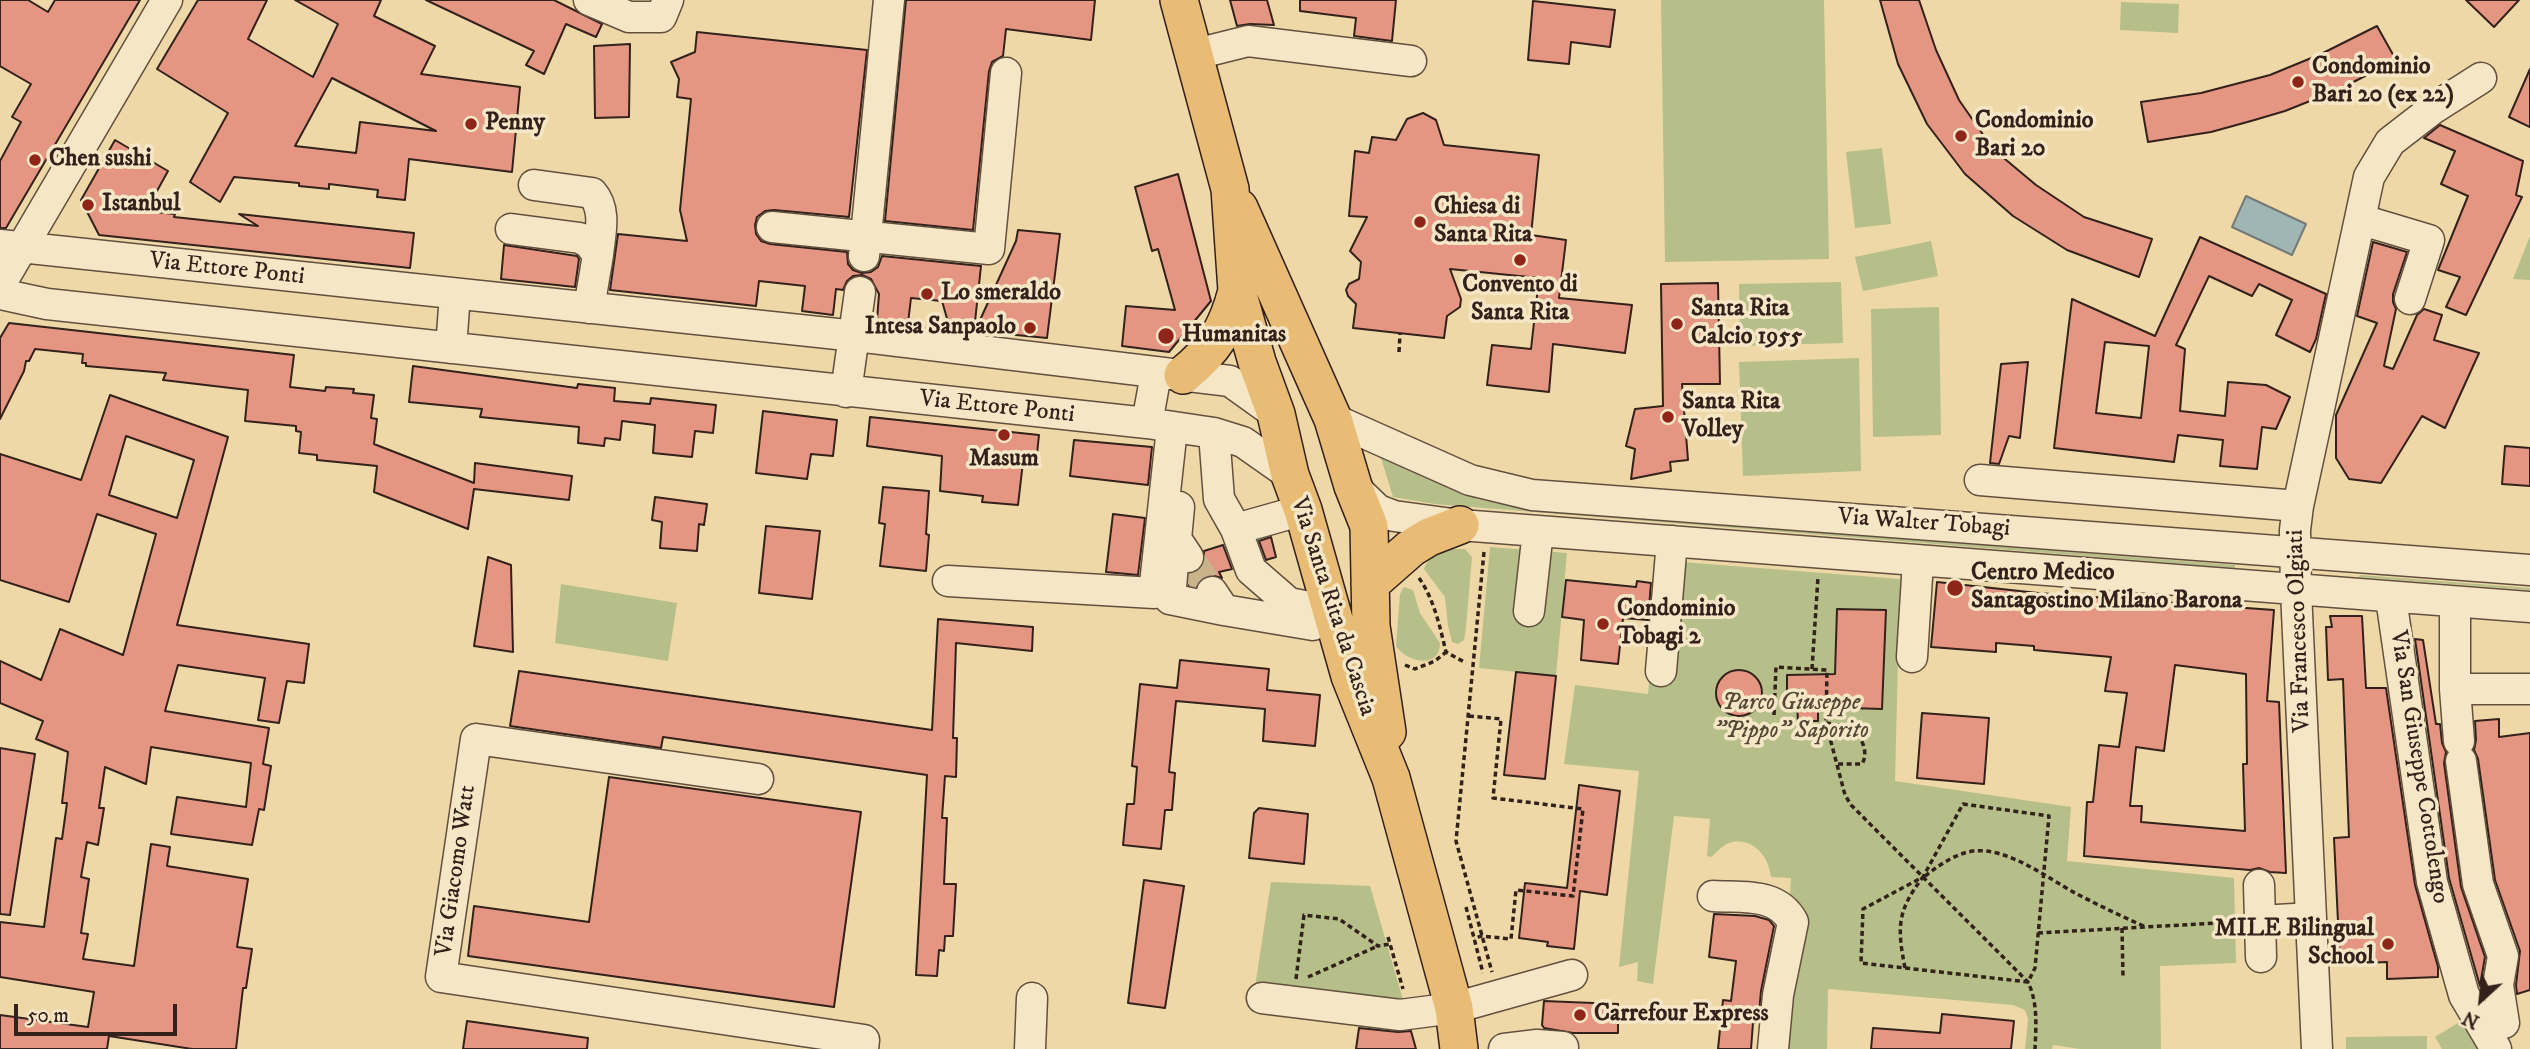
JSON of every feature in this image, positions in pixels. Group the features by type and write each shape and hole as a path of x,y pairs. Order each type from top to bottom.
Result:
{"main road":[{"path":"1179,0 1196,54 1230,189 1237,291 1257,362 1276,415 1306,413 1333,419"},
{"path":"1230,189 1272,277 1309,369 1333,419"},
{"path":"1169,374 1213,347 1229,320 1237,291"},
{"name":"Via Santa Rita da Cascia","path":"1276,415 1290,475 1303,510 1350,676 1391,778 1454,1008"},
{"name":"Via Santa Rita da Cascia","path":"1333,419 1353,486 1369,526 1371,626 1383,700 1391,778"},
{"path":"1290,475 1316,484 1353,486"},
{"name":"Via Walter Tobagi","path":"1370,584 1411,548 1429,537 1472,535"},
{"path":"1454,1008 1459,1049"},
{"path":"1454,1008 1475,1049"}],"street":[{"path":"0,285 12,246 51,199 167,0"},
{"path":"589,0 629,17 661,17 668,0"},
{"path":"865,246 889,0"},
{"path":"1196,54 1248,41 1411,61"},
{"path":"772,227 865,246 989,249 1006,73"},
{"name":"Via Francesco Olgiati","path":"2317,1049 2296,591 2298,506 2370,177 2390,142 2434,108 2480,78"},
{"path":"534,186 592,193 599,201 602,222 589,308"},
{"path":"51,199 71,246 81,255"},
{"path":"2362,220 2429,240 2410,299"},
{"path":"511,229 579,238 589,243 598,255"},
{"name":"Via Ettore Ponti","path":"12,246 856,336 1230,381 1276,415"},
{"path":"846,392 856,336 860,292"},
{"name":"Via Ettore Ponti","path":"0,294 20,300 652,368 1180,429 1243,442 1290,475"},
{"path":"451,348 455,294"},
{"path":"1169,374 1180,429 1182,548 1170,599 1218,601 1333,620"},
{"name":"Via Walter Tobagi","path":"1333,419 1470,480 1532,495 2530,570"},
{"path":"1180,429 1236,529 1251,570 1289,603 1333,620"},
{"path":"948,581 1154,593 1180,429"},
{"path":"1980,480 2298,506"},
{"name":"Via Walter Tobagi","path":"1353,486 1378,510 1472,535 1538,531 2530,607"},
{"path":"1236,529 1303,510"},
{"path":"1529,611 1538,531"},
{"path":"1661,671 1672,541"},
{"path":"1912,657 1918,561"},
{"name":"Via San Giuseppe Cottolengo","path":"2391,598 2432,883 2465,995 2500,1036"},
{"path":"2455,602 2455,689 2460,751 2478,884 2503,956 2498,985 2500,1036"},
{"path":"2455,689 2530,689"},
{"name":"Via Giacomo Watt","path":"758,779 476,739 441,977 864,1040 863,1049"},
{"path":"2259,885 2261,957"},
{"path":"1713,896 1772,900 1787,912 1793,922 1778,996 1773,1049"},
{"path":"2260,921 2311,918"},
{"path":"1262,998 1400,1015 1454,1008 1490,985 1572,975"},
{"path":"1030,1049 1032,998"},
{"path":"1504,1049 1558,1048"}],"path":[{"path":"1399,352 1400,334"},
{"path":"1472,535 1469,716 1456,841 1482,936 1490,985"},
{"path":"1812,669 1818,572"},
{"path":"1418,578 1425,587 1446,652 1466,663"},
{"path":"1395,661 1415,669 1435,662 1446,652"},
{"path":"1774,715 1776,667 1827,670 1826,723 1844,795 2028,982 2034,994 2035,1049"},
{"path":"1469,716 1502,719 1493,798 1583,808 1573,896 1516,890 1511,939 1482,936 1474,938"},
{"path":"1826,723 1849,728 1865,747 1867,756 1862,764 1836,764"},
{"path":"1905,968 1899,928 1901,913 1963,804 2049,816 2035,968 2028,982"},
{"path":"2028,982 1861,963 1863,909 1923,877 1953,856 1974,851 1997,852 2146,927"},
{"path":"1466,907 1490,985"},
{"path":"1378,946 1339,919 1304,915 1295,983 1378,946 1390,944"},
{"path":"2038,933 2260,921"},
{"path":"2122,928 2123,977"},
{"path":"1388,937 1405,995"}],"green space":[{"path":"1661,0 1824,0 1829,259 1665,262"},
{"path":"2121,2 2179,4 2178,33 2120,30"},
{"path":"1882,148 1891,224 1855,228 1846,152"},
{"path":"2530,236 2530,280 2513,279"},
{"path":"1931,241 1938,276 1863,291 1855,257"},
{"path":"1841,282 1843,343 1740,346 1739,284"},
{"path":"1939,307 1941,435 1873,437 1871,309"},
{"path":"1859,358 1861,471 1743,476 1739,362"},
{"path":"1381,458 1477,499 1530,510 2235,565 2235,568 1435,504 1393,497"},
{"path":"1490,547 1567,553 1556,676 1479,668"},
{"path":"1453,549 1465,549 1472,557 1466,628 1464,640 1458,644 1452,642 1445,597 1424,569 1432,558"},
{"name":"Parco Giuseppe \"Pippo\" Saporito","path":"1682,562 1900,579 1895,781 2071,807 2067,861 2234,878 2236,963 2160,966 2161,1049 2080,1049 2053,1045 2052,1049 2025,1049 2028,1019 2025,1010 2013,1005 1828,989 1827,1049 1782,1049 1791,878 1771,877 1763,856 1752,845 1745,843 1729,843 1711,857 1707,856 1710,819 1674,816 1653,984 1637,981 1638,962 1619,967 1639,771 1564,764 1575,685 1648,694 1650,673"},
{"path":"2359,577 2530,588 2530,590"},
{"path":"561,584 677,603 668,661 555,643"},
{"path":"1404,587 1413,590 1420,613 1440,643 1439,652 1429,660 1414,659 1396,646 1400,594"},
{"path":"1271,882 1370,886 1404,1003 1255,987"},
{"path":"2461,1021 2478,1049 2442,1049 2435,1037"},
{"path":"2427,1036 2427,1049 2346,1049 2346,1037"}],"water":[{"path":"2246,196 2306,224 2292,255 2232,227"}],"building":[{"path":"0,0 28,0 48,12 55,0 140,0 6,228 0,228 0,161 21,122 12,117 31,84 0,66"},
{"path":"198,0 267,0 248,39 313,77 338,24 295,0 381,0 374,16 435,46 421,74 520,87 512,172 409,159 405,200 377,197 378,190 329,184 329,189 299,186 299,183 234,177 220,202 190,182 228,113 157,69","holes":["332,78 436,131 360,122 356,153 295,146"]},
{"path":"426,0 554,0 602,24 596,37 566,24 544,74 526,65 534,51"},
{"path":"906,0 1095,0 1091,40 1006,29 1003,56 992,62 989,71 973,230 885,221"},
{"path":"1230,0 1267,0 1274,25 1237,26"},
{"path":"1300,0 1396,0 1392,41 1354,36 1356,18 1300,11"},
{"name":"Condominio Bari 20","path":"1880,0 1919,0 1936,50 1959,100 1993,149 2036,185 2084,217 2152,239 2139,277 2067,250 2013,216 1965,174 1927,124 1898,64"},
{"path":"2466,0 2519,0 2494,27"},
{"path":"1533,1 1615,10 1610,47 1571,42 1569,64 1528,60"},
{"name":"Condominio Bari 20 (ex 22)","path":"2377,26 2396,60 2340,89 2251,121 2211,132 2148,142 2141,102 2201,93 2270,75 2321,54"},
{"path":"697,32 867,50 849,217 765,211 757,217 756,234 761,241 770,244 847,252 848,264 853,270 862,273 871,272 878,267 882,256 981,266 974,331 948,322 942,301 911,298 908,323 877,320 879,294 871,279 862,275 853,276 843,290 836,289 833,315 802,311 805,286 759,281 756,306 610,290 618,234 687,241 680,210 691,99 677,97 679,79 671,62 695,52"},
{"path":"630,44 629,117 595,118 594,46"},
{"path":"2530,69 2530,127 2509,117"},
{"path":"1423,113 1436,120 1444,145 1539,155 1531,235 1566,240 1559,298 1632,305 1625,353 1553,344 1549,392 1487,385 1492,345 1531,349 1539,278 1450,269 1461,299 1460,307 1447,316 1444,338 1353,328 1356,304 1346,290 1349,284 1359,279 1361,262 1350,251 1367,217 1349,216 1355,151 1369,153 1372,137 1396,140 1407,119"},
{"path":"2440,125 2523,161 2516,195 2522,197 2466,315 2446,307 2460,277 2438,270 2468,196 2441,184 2455,151 2424,138"},
{"path":"115,140 168,171 146,211 175,214 174,217 258,226 239,214 414,233 410,268 99,235 81,200"},
{"path":"1178,174 1211,301 1169,352 1122,346 1126,306 1175,310 1158,249 1152,251 1135,187"},
{"path":"1018,230 1060,234 1047,338 975,331 1016,241"},
{"path":"2200,237 2326,294 2316,339 2310,352 2276,335 2292,300 2259,284 2252,296 2209,276 2176,345 2185,349 2180,411 2225,416 2228,382 2266,385 2290,397 2276,429 2262,427 2257,469 2220,466 2223,440 2178,435 2174,462 2054,448 2072,299 2155,336","holes":["2105,342 2149,346 2141,418 2096,413"]},
{"path":"2373,242 2407,252 2393,294 2396,309 2384,366 2393,369 2417,315 2424,309 2442,315 2434,340 2479,353 2445,428 2422,416 2381,483 2349,479 2336,458 2336,415 2377,323 2357,316"},
{"path":"504,245 577,256 579,259 575,287 501,279"},
{"path":"1718,283 1720,384 1682,384 1688,460 1670,462 1671,471 1631,479 1635,449 1626,446 1635,409 1663,406 1661,284"},
{"path":"9,323 294,355 290,387 325,391 326,387 354,389 353,393 374,395 371,418 377,419 374,444 474,483 475,463 572,476 569,500 474,489 468,529 374,492 377,466 317,460 317,455 299,453 301,432 296,431 296,426 245,421 248,390 163,380 166,373 86,366 86,363 82,363 83,354 35,349 29,361 26,361 24,371 0,419 0,338"},
{"path":"2028,362 2020,438 2009,436 1999,464 1990,463 2001,364"},
{"path":"413,366 577,388 578,384 615,388 614,401 650,404 651,398 716,405 713,433 695,431 692,457 653,453 655,425 622,421 620,440 605,438 604,446 578,443 579,427 480,417 482,409 409,402"},
{"path":"110,395 228,437 177,625 309,644 304,683 287,681 279,723 258,720 265,678 178,665 165,711 269,728 263,764 271,766 264,810 259,809 252,845 171,834 177,797 246,807 251,763 151,747 146,784 105,767 99,808 104,808 98,845 87,842 81,877 89,879 81,933 88,934 83,959 134,966 151,844 170,847 167,866 248,879 237,947 252,949 246,988 243,988 236,1049 192,1049 109,1036 107,1049 0,1049 0,1015 88,1027 94,992 0,977 0,922 44,927 56,838 62,839 67,803 62,803 68,752 36,739 43,721 0,703 0,661 41,680 60,629 123,655 156,534 97,514 69,602 0,580 0,454 81,480","holes":["126,436 194,460 177,518 109,495"]},
{"path":"763,411 837,420 833,456 811,454 807,479 756,473"},
{"path":"870,417 1039,435 1036,463 1023,462 1018,505 982,502 983,496 940,491 942,456 867,446"},
{"path":"1074,440 1152,447 1148,485 1070,476"},
{"path":"2505,446 2530,448 2530,486 2502,484"},
{"path":"883,487 929,491 926,571 880,566 885,524 879,523"},
{"path":"655,497 707,504 704,525 699,524 697,551 660,548 662,522 652,520"},
{"path":"1113,514 1145,518 1138,575 1106,572"},
{"path":"766,526 820,531 812,599 759,593"},
{"path":"1271,537 1276,557 1266,560 1259,541"},
{"path":"1223,545 1232,569 1219,572 1222,578 1210,575 1202,578 1196,586 1189,585 1190,574 1198,571 1204,564 1204,551"},
{"path":"488,557 511,565 513,652 474,646"},
{"name":"Condominio Tobagi 2","path":"1566,580 1636,587 1637,581 1651,583 1648,620 1623,618 1618,664 1581,660 1584,620 1562,617"},
{"path":"1937,582 2038,593 2274,610 2267,701 2279,702 2286,873 2259,868 2250,870 2084,856 2087,802 2093,802 2099,745 2119,747 2127,693 2105,691 2111,657 2034,650 2034,646 1996,643 1996,652 1931,647","holes":["2175,665 2246,674 2247,764 2243,764 2245,831 2141,822 2142,806 2130,806 2136,747 2164,751"]},
{"path":"1837,609 1886,610 1882,709 1818,707 1818,721 1798,721 1797,705 1787,704 1787,675 1835,674"},
{"path":"2330,616 2362,616 2366,688 2386,688 2415,885 2438,967 2438,977 2387,979 2387,962 2340,964 2334,838 2349,837 2343,679 2328,680 2326,627 2332,627"},
{"path":"938,619 1033,627 1032,651 956,643 953,738 957,738 956,777 945,776 942,818 947,818 944,884 956,884 953,936 945,936 944,951 939,950 937,976 916,975 927,775 663,737 661,748 510,726 519,671 932,730"},
{"path":"2415,639 2423,640 2436,724 2440,724 2446,752 2444,763 2461,887 2485,957 2480,986 2449,878"},
{"path":"1180,660 1269,669 1267,690 1320,695 1315,746 1263,741 1265,709 1176,701 1169,772 1175,773 1172,810 1165,810 1161,849 1123,845 1127,804 1134,804 1137,767 1132,766 1140,684 1177,688"},
{"path":"1739,670 1755,677 1762,693 1755,709 1739,716 1723,709 1716,693 1723,677"},
{"path":"1516,672 1556,676 1545,779 1504,775"},
{"path":"1922,713 1989,718 1984,784 1917,778"},
{"path":"2499,719 2499,737 2530,733 2530,990 2517,994 2520,951 2495,880 2478,759 2474,750 2475,721"},
{"path":"0,748 35,754 10,915 0,914"},
{"path":"609,777 861,812 834,1007 468,956 474,906 589,922"},
{"path":"1579,785 1620,791 1607,895 1580,891 1574,949 1547,946 1548,942 1519,938 1525,883 1567,888"},
{"path":"1259,808 1308,814 1304,864 1249,858 1254,813"},
{"path":"1144,880 1184,886 1165,1008 1128,1003"},
{"path":"1714,914 1755,916 1769,920 1774,926 1761,991 1758,1023 1753,1023 1751,1049 1718,1049 1723,1000 1731,1001 1736,961 1709,957"},
{"name":"Carrefour Express","path":"1544,1001 1618,1004 1618,1033 1573,1033 1544,1028"},
{"path":"1942,1014 2014,1021 2011,1049 1871,1049 1873,1028 1940,1033"},
{"path":"467,1021 588,1038 587,1049 463,1049"},
{"path":"1359,1028 1411,1031 1416,1049 1356,1049"}],"tunnel":[{"path":"1188,557 1212,592"}],"place":[{"name":"Condominio Bari 20 (ex 22)","path":"2298,82"},
{"name":"Penny","path":"471,124"},
{"name":"Condominio Bari 20","path":"1961,136"},
{"name":"Chen sushi","path":"35,160"},
{"name":"Istanbul","path":"88,205"},
{"name":"Chiesa di Santa Rita","path":"1420,222"},
{"name":"Convento di Santa Rita","path":"1520,260"},
{"name":"Lo smeraldo","path":"927,294"},
{"name":"Santa Rita Calcio 1955","path":"1677,324"},
{"name":"Intesa Sanpaolo","path":"1030,328"},
{"name":"Humanitas","path":"1166,336"},
{"name":"Santa Rita Volley","path":"1668,417"},
{"name":"Masum","path":"1004,435"},
{"name":"Centro Medico Santagostino Milano Barona","path":"1955,588"},
{"name":"Condominio Tobagi 2","path":"1603,624"},
{"name":"MILE Bilingual School","path":"2388,944"},
{"name":"Carrefour Express","path":"1580,1015"}]}
